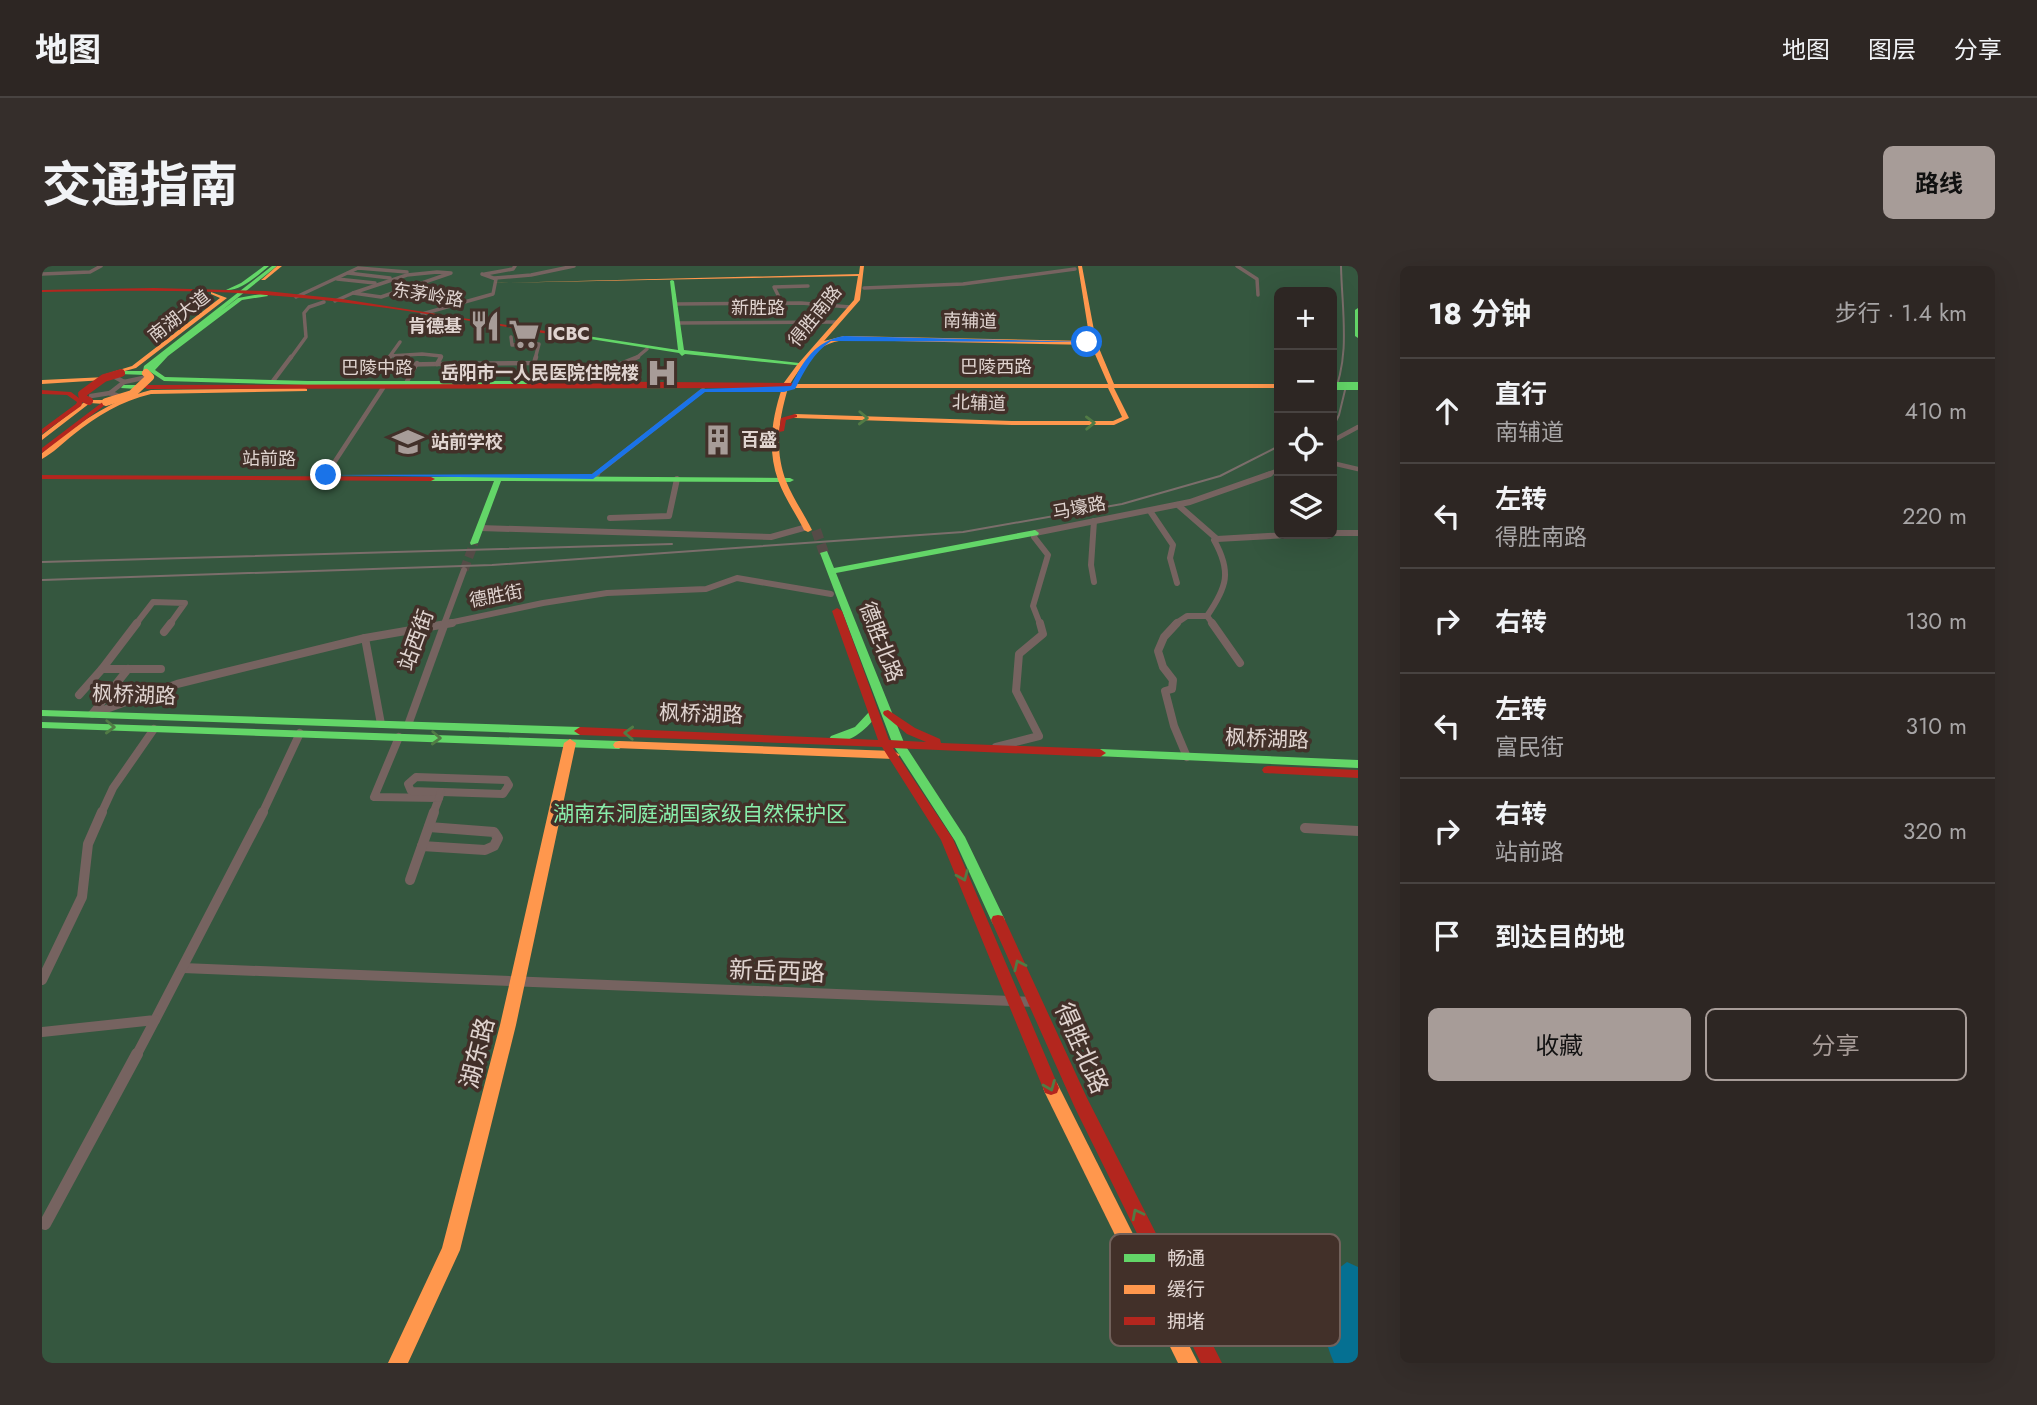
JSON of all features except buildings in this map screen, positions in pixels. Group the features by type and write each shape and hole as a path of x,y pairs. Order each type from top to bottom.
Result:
{"main road":[{"name":"南湖大道","path":"117,386 146,367 273,266"},
{"path":"267,294 252,289 273,266"},
{"path":"1076,267 1091,343 1111,385"},
{"path":"489,278 672,281 863,274 862,300 834,333 844,338"},
{"name":"得胜南路","path":"786,399 802,365 857,300 863,274"},
{"path":"672,281 683,353"},
{"name":"东茅岭路","path":"42,291 239,291 329,301 683,353"},
{"path":"42,386 86,380 134,366 224,298 213,292"},
{"name":"东茅岭路","path":"267,294 648,349 802,365"},
{"path":"267,294 240,299 166,355 151,370 164,379 405,384"},
{"path":"1358,310 1358,336"},
{"path":"42,451 139,366 187,332"},
{"name":"得胜南路","path":"802,365 824,343 844,338"},
{"name":"南辅道","path":"844,338 1091,343"},
{"name":"巴陵中路","path":"42,386 85,382 117,386 161,381 382,389 520,389 786,399"},
{"name":"巴陵中路","path":"42,386 586,384 786,399"},
{"name":"巴陵西路","path":"786,399 1111,385 1274,385"},
{"name":"北辅道","path":"786,399 1012,424 1114,423 1126,418 1111,385"},
{"path":"1337,385 1358,385"},
{"path":"42,386 69,393 80,401 79,405 42,435"},
{"path":"42,435 117,386"},
{"path":"42,457 108,404 141,394 382,389"},
{"path":"520,389 765,390 786,399 775,444 785,479 811,529"},
{"name":"站前路","path":"42,475 785,479"},
{"name":"站前路","path":"42,475 785,479"},
{"path":"474,543 499,478"},
{"path":"831,571 1035,533"},
{"name":"德胜北路","path":"831,594 820,553 831,571 895,750"},
{"path":"831,594 880,713 922,737 951,747"},
{"path":"825,741 859,730 880,713"},
{"name":"枫桥湖路","path":"42,723 92,715 381,724 403,731 570,744 895,750 1358,774"},
{"name":"枫桥湖路","path":"42,723 300,733 403,731 825,741 895,750 951,747 1358,764"},
{"name":"湖东路","path":"398,1363 451,1250 517,984 570,744"},
{"name":"得胜北路","path":"895,750 947,839 1055,1097 1124,1234"},
{"name":"得胜北路","path":"895,750 961,840 1082,1103 1148,1234"},
{"name":"得胜北路","path":"1180,1346 1188,1363"},
{"name":"得胜北路","path":"1204,1346 1212,1363"}],"street":[{"path":"42,274 90,272 101,266"},
{"path":"350,266 376,266"},
{"path":"489,278 515,266"},
{"path":"489,278 540,274 574,266"},
{"path":"1237,266 1257,279 1258,295"},
{"path":"296,297 364,267 438,277"},
{"path":"863,274 963,284 1076,267"},
{"path":"273,381 306,337 304,313 309,307 409,273 427,270 451,273 381,297 353,293"},
{"path":"347,273 392,278"},
{"path":"397,276 427,280"},
{"path":"336,278 377,284"},
{"path":"422,314 493,294 489,278"},
{"path":"383,281 412,285"},
{"path":"782,303 774,287 808,286"},
{"path":"675,304 782,303 850,307"},
{"name":"新胜路","path":"678,323 837,322"},
{"path":"400,342 385,365 534,363 539,344 512,345 511,337"},
{"path":"586,384 587,377 637,358 648,349"},
{"path":"473,365 478,355"},
{"path":"389,357 441,356 438,365"},
{"path":"405,384 419,357"},
{"path":"326,475 382,389"},
{"path":"593,477 703,390"},
{"path":"1337,438 1358,427"},
{"path":"1337,464 1358,469"},
{"name":"马壕路","path":"987,750 1040,736 1016,691 1019,654 1043,634 1042,624 1034,613 1034,606 1048,555 1034,537 1035,533 1178,505 1251,484 1274,472"},
{"path":"610,518 669,516 677,479"},
{"path":"1178,505 1217,539 1274,536"},
{"path":"1150,511 1173,545 1170,558 1177,583"},
{"path":"1094,521 1091,565 1094,582"},
{"path":"480,528 744,537 771,537 811,529"},
{"path":"1337,533 1358,533"},
{"path":"1207,616 1226,587 1225,564 1214,540 1217,539"},
{"name":"站西街","path":"440,795 374,796 403,731 464,570"},
{"name":"德胜街","path":"92,715 177,684 365,638 607,593 706,589 737,578 831,594"},
{"path":"79,695 153,602 185,603 164,632"},
{"path":"1207,616 1240,663"},
{"path":"1187,757 1174,726 1165,691 1172,688 1173,680 1166,676 1157,652 1160,643 1184,617 1207,616"},
{"path":"365,638 381,724"},
{"path":"102,669 161,669"},
{"path":"92,715 128,669"},
{"path":"42,980 82,897 88,844 113,788 154,729"},
{"path":"45,1224 242,856 300,733"},
{"path":"416,777 506,779 509,785 503,794 440,795 411,791 408,784 416,777"},
{"path":"410,880 440,795"},
{"path":"422,846 485,850 494,846 498,838 494,832 429,827"},
{"path":"1305,828 1358,831"},
{"name":"新岳西路","path":"183,968 517,984 1036,1002"},
{"path":"42,1032 155,1020"}],"green space":[{"name":"湖南东洞庭湖国家级自然保护区","path":"42,266 1358,266 1358,1363 42,1363"}],"water":[{"path":"1347,1262 1358,1267 1358,1363 1334,1363 1328,1346 1340,1346 1340,1267"}],"tunnel":[{"path":"816,530 824,553"},
{"path":"464,570 474,543"}],"railway":[{"path":"1337,386 1343,350 1341,266"},
{"path":"1337,419 1346,386"},
{"path":"42,580 492,565 963,532 1122,504 1220,476 1274,449"},
{"path":"42,562 672,544"}],"traffic: fast":[{"path":"228,290 243,284 267,266"},
{"path":"121,373 146,373 146,367 275,266"},
{"path":"672,281 682,354"},
{"path":"266,295 240,299 166,355 151,370 164,379 308,383 530,383"},
{"path":"1358,310 1358,336"},
{"path":"568,335 690,353 805,364"},
{"path":"1337,386 1358,386"},
{"path":"123,387 137,387"},
{"path":"474,543 499,478"},
{"path":"431,479 790,480"},
{"path":"831,571 1035,533"},
{"path":"824,553 899,745 961,840 998,920"},
{"path":"42,713 580,731"},
{"path":"835,739 859,730 873,714"},
{"path":"42,725 619,745"},
{"path":"1100,753 1358,764"}],"traffic: slow":[{"path":"263,279 280,266"},
{"path":"808,530 782,480 775,444 776,417 786,385 799,366 857,300 862,266"},
{"path":"1080,266 1093,342 1111,384"},
{"path":"495,283 861,275"},
{"path":"108,375 134,367 224,298 213,293"},
{"path":"844,338 1095,343"},
{"path":"820,346 830,340 844,338"},
{"path":"106,402 132,394 150,377 146,373"},
{"path":"42,382 104,378"},
{"path":"748,386 1274,386"},
{"path":"795,416 1012,423 1114,423 1126,418 1110,386"},
{"path":"42,457 92,417 135,396 151,392 305,390"},
{"path":"42,438 89,401 104,402"},
{"path":"398,1363 451,1250 508,1025 570,743"},
{"path":"619,745 894,755"},
{"path":"1051,1088 1124,1234"},
{"path":"1180,1346 1188,1363"}],"traffic: jam":[{"path":"42,291 238,291 304,296 380,305 568,335"},
{"path":"89,401 83,398 82,394 104,378 121,373"},
{"path":"530,383 794,385"},
{"path":"147,387 748,386"},
{"path":"42,392 69,393 80,401 79,405 42,432"},
{"path":"42,451 106,402"},
{"path":"781,431 783,419 795,416"},
{"path":"42,477 431,479"},
{"path":"837,611 885,744 947,839 1051,1088"},
{"path":"888,713 911,731 936,742"},
{"path":"580,731 1100,753"},
{"path":"1268,770 1358,774"},
{"path":"998,920 1081,1103 1147,1234"},
{"path":"1203,1346 1212,1363"}],"place":[{"name":"肯德基","path":"485,326"},
{"name":"ICBC","path":"524,334"},
{"name":"岳阳市一人民医院住院楼","path":"662,373"},
{"name":"百盛","path":"718,440"},
{"name":"站前学校","path":"408,442"}],"route":[{"path":"326,475 593,477 643,436 694,400 703,390 784,390 793,387 804,366 819,347 830,340 844,338 1087,342"}]}
